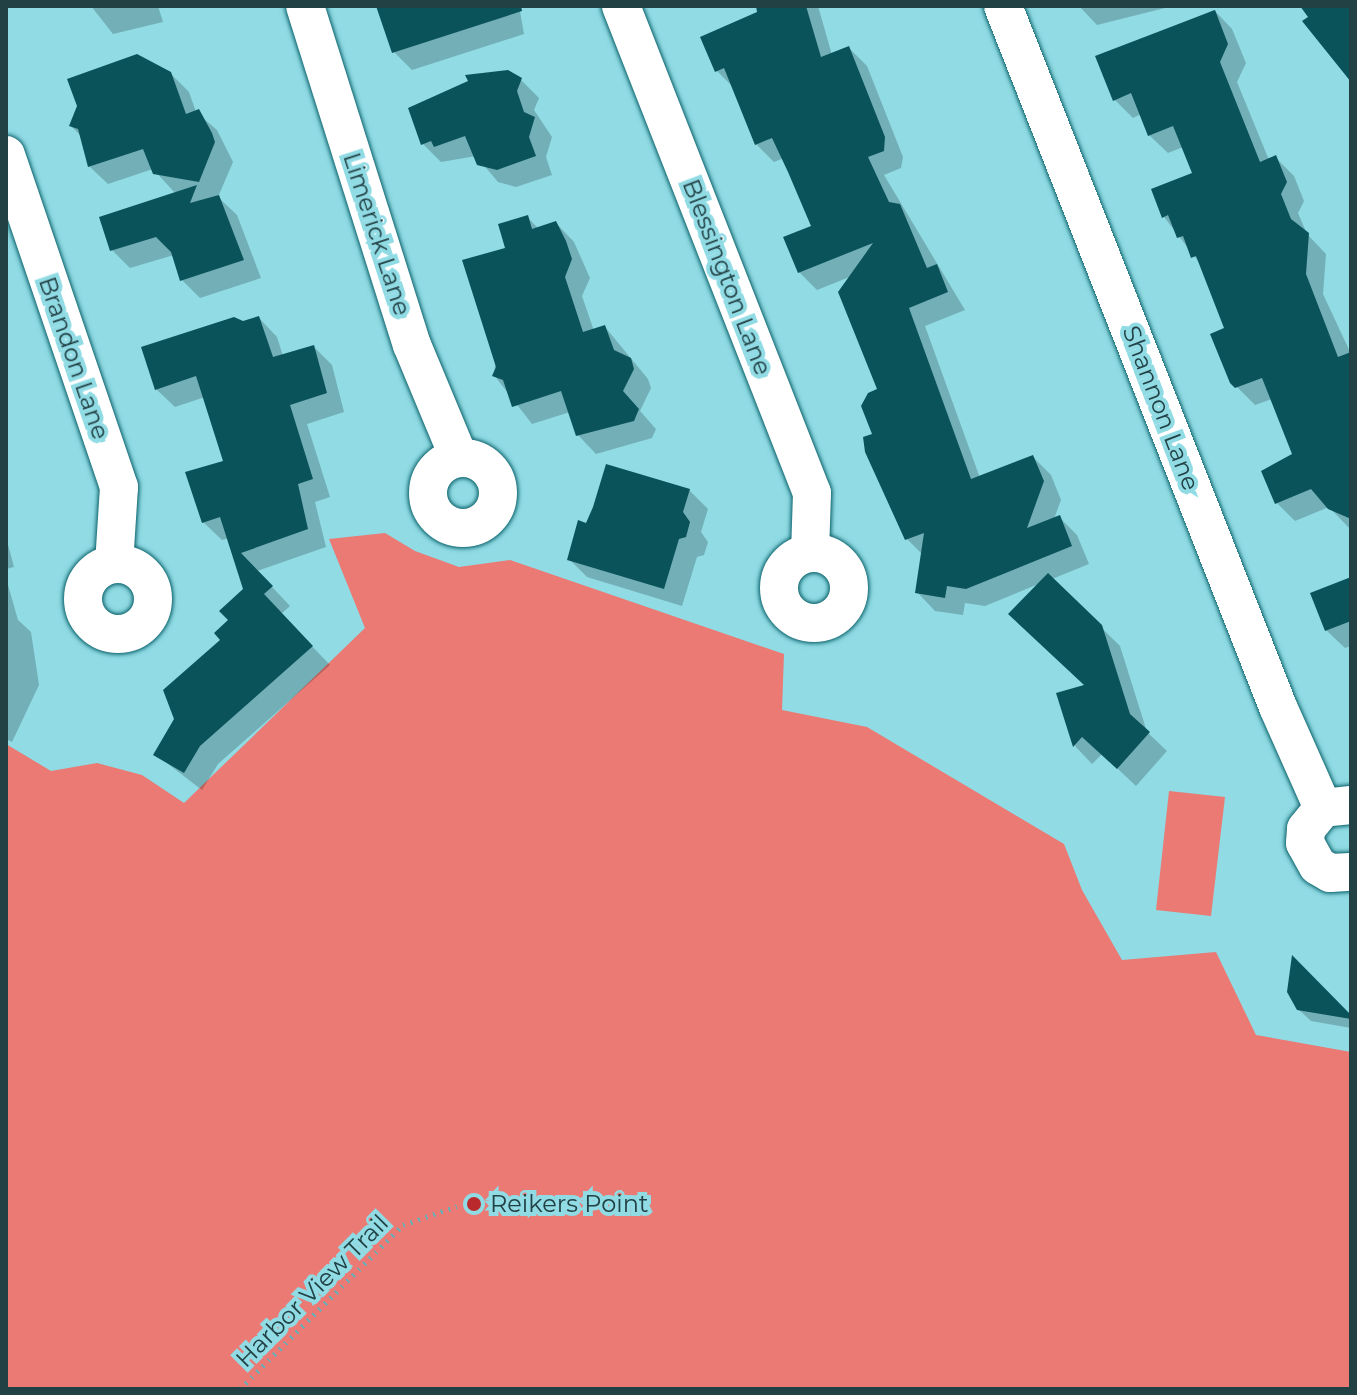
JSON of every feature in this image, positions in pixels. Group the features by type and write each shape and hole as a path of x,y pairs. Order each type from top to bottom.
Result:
{"street":[{"name":"Limerick Lane","path":"305,6 412,345 459,458"},
{"name":"Blessington Lane","path":"621,6 812,493 810,553"},
{"name":"Shannon Lane","path":"1003,6 1278,707 1337,807"},
{"name":"Brandon Lane","path":"6,155 119,487 114,564"},
{"path":"1337,807 1306,829 1309,856 1330,873 1351,872"}],"path":[{"name":"Harbor View Trail","path":"240,1389 403,1225 457,1206"}],"shaded area":[{"path":"385,533 415,551 459,567 510,560 784,654 782,710 867,727 1064,844 1082,890 1122,960 1216,952 1256,1035 1351,1052 1351,1389 6,1389 6,744 51,771 97,763 142,775 184,803 365,628 329,539"},
{"path":"1169,791 1225,797 1211,916 1156,910"}],"building":[{"path":"376,6 521,6 522,11 392,53"},
{"path":"756,6 806,6 821,57 849,46 885,137 884,151 868,157 889,202 900,204 927,268 937,264 948,292 909,308 971,479 1033,455 1044,481 1027,528 1060,515 1072,546 966,589 947,586 945,598 915,593 924,533 905,540 865,452 863,437 872,434 861,406 868,393 877,389 838,292 873,243 798,273 783,237 811,226 772,138 755,145 724,68 715,72 700,37 757,12"},
{"path":"1300,6 1351,6 1351,82 1302,21 1308,17"},
{"path":"1215,10 1228,44 1220,62 1260,162 1276,155 1287,182 1281,194 1291,219 1309,233 1306,274 1338,357 1351,352 1351,519 1328,509 1311,489 1275,504 1261,471 1292,454 1262,378 1235,388 1230,383 1210,334 1224,328 1196,256 1191,258 1183,236 1177,238 1168,215 1162,218 1151,189 1192,173 1173,126 1148,136 1131,93 1113,101 1095,56"},
{"path":"137,54 171,72 186,114 199,109 212,133 215,142 199,182 153,174 143,149 88,167 78,129 69,126 77,106 67,79"},
{"path":"508,70 522,78 517,91 524,112 535,117 529,137 536,156 497,170 477,165 465,136 434,147 431,141 421,145 408,108 468,81 465,75"},
{"path":"197,185 190,203 219,195 244,260 180,281 171,252 156,237 110,251 99,217"},
{"path":"528,215 532,229 556,221 566,241 572,259 565,277 583,332 605,325 614,350 631,358 634,369 623,391 639,409 634,421 576,436 561,391 512,407 503,380 492,376 496,367 462,260 505,248 498,224"},
{"path":"259,316 273,357 314,345 327,393 290,405 313,479 298,484 308,529 241,553 273,586 264,594 313,646 200,746 184,773 153,755 174,719 163,690 220,640 214,633 228,620 219,611 243,589 220,517 202,523 185,472 223,461 196,376 155,390 141,347 234,317 243,321"},
{"path":"606,464 690,489 683,512 690,522 686,537 679,539 664,589 567,560 578,520 586,523"},
{"path":"1048,573 1102,625 1130,714 1150,732 1117,769 1082,737 1073,747 1056,693 1084,685 1008,614"},
{"path":"1351,577 1351,621 1325,631 1310,593"},
{"path":"1292,955 1351,1015 1351,1019 1297,1010 1287,992"}],"place":[{"name":"Reikers Point","path":"474,1204"}]}
